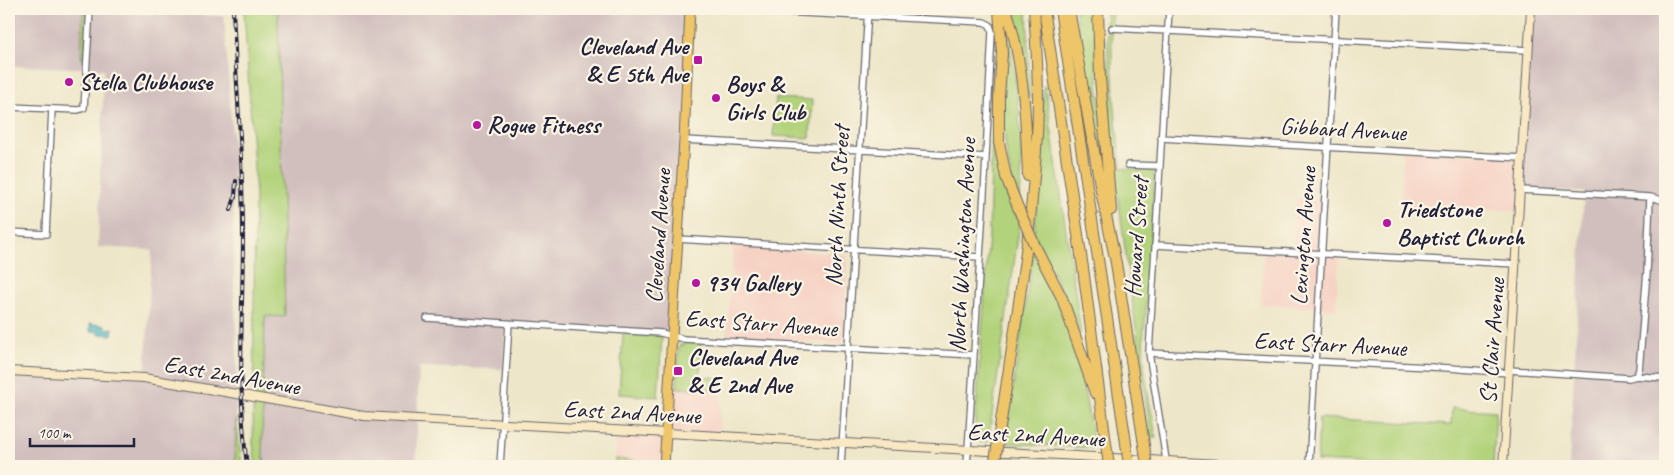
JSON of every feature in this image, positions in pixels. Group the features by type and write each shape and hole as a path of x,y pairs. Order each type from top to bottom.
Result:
{"highway":[{"path":"999,9 1002,54 999,142 1006,177 1024,210 1035,246 1062,298 1088,377 1101,408"},
{"path":"994,464 1024,258 1026,122 1015,45 1006,9"},
{"path":"1024,210 1036,149 1037,80 1034,9"},
{"path":"1044,9 1109,466"},
{"path":"1060,9 1129,466"},
{"path":"1069,9 1102,196 1116,263 1147,466"},
{"path":"1098,9 1100,78 1116,263"}],"main road":[{"name":"Cleveland Avenue","path":"664,466 690,9"}],"street":[{"path":"10,107 78,110 84,108 90,9"},
{"path":"718,9 867,16"},
{"name":"North Ninth Street","path":"841,466 868,9"},
{"name":"Howard Street","path":"1167,464 1149,354 1169,9"},
{"name":"Lexington Avenue","path":"1309,466 1336,9"},
{"name":"St Clair Avenue","path":"1503,466 1531,9"},
{"name":"North Washington Avenue","path":"867,16 984,22 990,25 992,32 967,466"},
{"path":"1112,28 1528,50"},
{"path":"9,232 46,234 52,109"},
{"name":"Gibbard Avenue","path":"1161,138 1522,158"},
{"path":"684,140 986,157"},
{"path":"1128,165 1160,166"},
{"path":"1520,190 1650,197 1665,200"},
{"path":"1636,376 1639,370 1646,282 1650,197"},
{"path":"677,239 980,257"},
{"path":"1155,245 1516,264"},
{"name":"East Starr Avenue","path":"427,318 661,333 684,339 974,355"},
{"path":"500,466 509,323"},
{"name":"East Starr Avenue","path":"1149,354 1629,378 1636,376 1665,378"},
{"name":"East 2nd Avenue","path":"9,372 144,378 364,416 968,450 1167,464 1256,466"}],"shaded area":[{"path":"16,9 85,9 85,12 224,16 233,148 234,290 237,343 235,466 9,466 9,371 145,376 152,250 98,247 104,69 13,66"},
{"path":"244,9 692,9 672,334 505,322 503,369 419,367 416,466 265,466 262,443 265,316 285,317 278,12"},
{"path":"1530,9 1665,9 1665,466 1569,466 1584,192 1520,189"},
{"path":"1403,150 1522,158 1519,211 1401,205"},
{"path":"1296,199 1326,201 1324,254 1339,255 1336,309 1261,304 1264,251 1293,252"},
{"path":"733,248 845,254 848,257 843,341 841,343 729,337 727,334"},
{"path":"677,388 721,390 719,435 666,432 668,397"},
{"path":"617,433 664,435 662,462 615,459"}],"green space":[{"path":"9,9 16,9 13,57 9,53"},
{"path":"83,9 87,9 84,58 81,58"},
{"path":"1009,9 1027,9 1029,99"},
{"path":"1075,9 1093,9 1104,166 1102,166"},
{"path":"1106,9 1112,9 1114,88 1121,168 1155,171 1143,350 1156,438 1151,439 1112,153"},
{"path":"244,10 278,12 285,317 265,316 262,443 265,466 256,466 253,444 255,183"},
{"path":"1006,33 1008,34 1012,55 1019,118 1021,159 1020,201 1008,160 1005,140 1003,99"},
{"path":"1043,86 1045,86 1081,333 1079,334 1068,304 1034,233 1042,159"},
{"path":"776,98 812,100 810,138 773,136"},
{"path":"992,132 1002,179 1020,223 988,442 979,442 974,438 989,235"},
{"path":"1033,252 1050,285 1069,335 1086,399 1094,448 1005,443"},
{"path":"623,334 662,336 658,397 619,394"},
{"path":"684,341 701,343 700,376 721,378 721,390 677,388 679,345 684,345"},
{"path":"1452,408 1496,411 1493,466 1415,466 1317,461 1319,418 1451,425"},
{"path":"236,418 242,466 235,466"},
{"path":"1003,458 1097,464 1097,466 1002,466"},
{"path":"615,459 654,462 654,466 615,466"}],"water":[{"path":"90,324 105,325 105,329 113,328 112,335 98,334 97,331 90,332"}],"railway":[{"path":"233,9 242,176 241,379 247,466"},
{"path":"231,210 235,197 236,181"}],"place":[{"name":"Cleveland Ave & E 5th Ave","path":"698,60"},
{"name":"Stella Clubhouse","path":"69,82"},
{"name":"Boys & Girls Club","path":"716,98"},
{"name":"Rogue Fitness","path":"477,125"},
{"name":"Triedstone Baptist Church","path":"1387,223"},
{"name":"934 Gallery","path":"696,283"},
{"name":"Cleveland Ave & E 2nd Ave","path":"678,371"}]}
